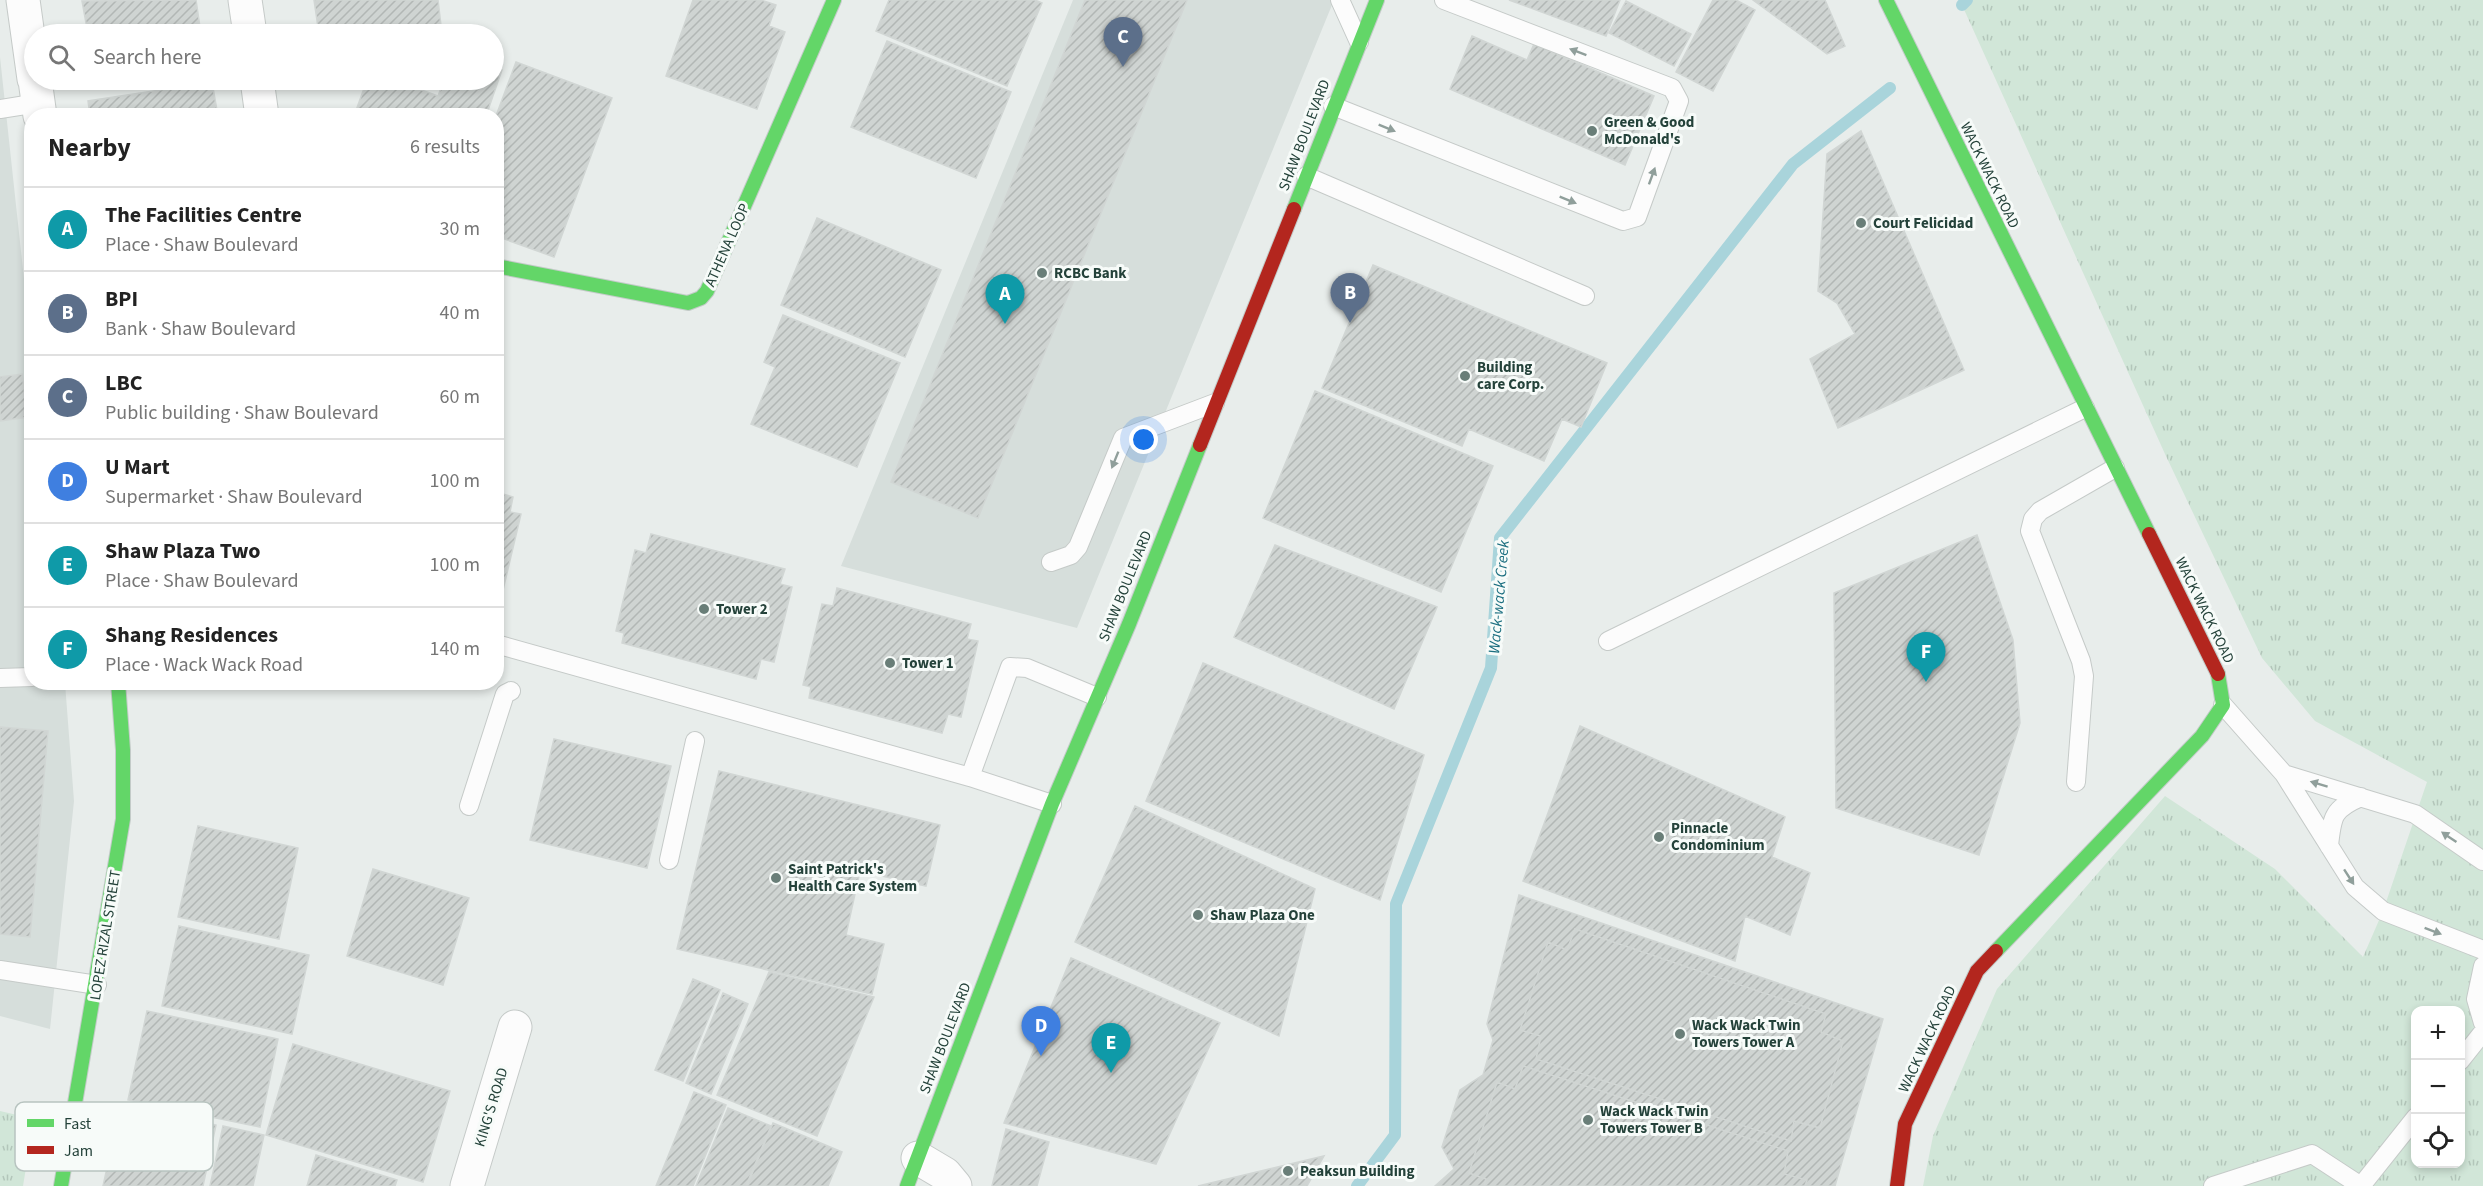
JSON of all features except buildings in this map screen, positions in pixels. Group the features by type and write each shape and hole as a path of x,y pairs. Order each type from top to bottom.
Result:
{"street":[{"path":"23,0 27,24"},
{"path":"245,0 249,24"},
{"name":"ATHENA LOOP","path":"504,268 688,303 701,298 707,291 834,0"},
{"name":"SHAW BOULEVARD","path":"912,1172 1052,804 1129,624 1215,402 1377,0"},
{"name":"WACK WACK ROAD","path":"1886,0 2085,408 2218,671 2223,705 2202,736 1977,971 1905,1124 1897,1186"},
{"path":"258,90 261,108"},
{"name":"LOPEZ RIZAL STREET","path":"76,1102 123,819 123,750 119,690"},
{"name":"KING'S ROAD","path":"467,1186 515,1028"},
{"name":"LOPEZ RIZAL STREET","path":"61,1186 64,1171"},
{"path":"912,1172 945,1174 955,1186"}],"lane":[{"path":"1340,0 1359,42"},
{"path":"1333,106 1623,221 1637,217 1679,101 1672,88 1444,0"},
{"path":"0,109 37,94"},
{"path":"1306,176 1585,296"},
{"path":"1051,562 1071,555 1078,547 1124,438 1215,402"},
{"path":"1608,641 2085,408"},
{"path":"2076,782 2084,676 2081,661 2030,531 2033,519 2040,511 2115,468"},
{"path":"504,646 970,777 1052,804"},
{"path":"970,777 1010,667 1027,668 1097,697"},
{"path":"0,678 24,677"},
{"path":"469,806 505,694 511,691"},
{"path":"2223,705 2284,774 2355,887 2383,911 2483,950"},
{"path":"669,860 695,741"},
{"path":"2284,774 2415,814 2483,861"},
{"path":"2329,846 2332,820 2340,806 2361,797"},
{"path":"2483,966 2476,999 2483,1023"},
{"path":"0,970 97,985"},
{"path":"2461,1060 2483,1032"},
{"path":"2213,1186 2312,1154 2361,1186 2411,1123"}],"shaded area":[{"path":"1073,0 1334,0 1077,628 841,566"},
{"path":"0,57 24,279 24,690 66,690 74,801 50,1029 0,1016"}],"green space":[{"path":"1967,0 2483,0 2483,1186 1923,1186 1933,1136 1997,989 2165,796 2275,869 2363,957 2383,911 2427,782 2315,721 2262,658 2165,454 1962,5"},
{"path":"0,1111 15,1115 15,1171 25,1171 23,1186 0,1186"}],"waterway":[{"name":"Wack-wack Creek","path":"1962,5 1967,0"},
{"name":"Wack-wack Creek","path":"1357,1186 1395,1135 1396,904 1491,668 1500,538 1793,164 1890,88"}],"traffic: fast":[{"path":"504,268 688,303 701,298 707,291 834,0"},
{"path":"1294,209 1377,0"},
{"path":"1886,0 2149,534"},
{"path":"907,1186 1052,804 1129,624 1200,445"},
{"path":"1996,951 2202,736 2223,705 2218,674"},
{"path":"75,1102 123,819 123,750 119,690"},
{"path":"61,1186 64,1171"}],"traffic: jam":[{"path":"1200,445 1294,209"},
{"path":"2149,534 2218,674"},
{"path":"1897,1186 1905,1124 1977,971 1996,951"}],"place":[{"name":"LBC","path":"1123,67"},
{"name":"Green & Good McDonald's","path":"1592,131"},
{"name":"Court Felicidad","path":"1861,223"},
{"name":"RCBC Bank","path":"1042,273"},
{"name":"BPI","path":"1350,323"},
{"name":"The Facilities Centre","path":"1005,324"},
{"name":"Building care Corp.","path":"1465,376"},
{"name":"Tower 2","path":"704,609"},
{"name":"Tower 1","path":"890,663"},
{"name":"Shang Residences","path":"1926,682"},
{"name":"Pinnacle Condominium","path":"1659,837"},
{"name":"Saint Patrick's Health Care System","path":"776,878"},
{"name":"Shaw Plaza One","path":"1198,915"},
{"name":"Wack Wack Twin Towers Tower A","path":"1680,1034"},
{"name":"U Mart","path":"1041,1056"},
{"name":"Shaw Plaza Two","path":"1111,1073"},
{"name":"Wack Wack Twin Towers Tower B","path":"1588,1120"},
{"name":"Peaksun Building","path":"1288,1171"}]}
